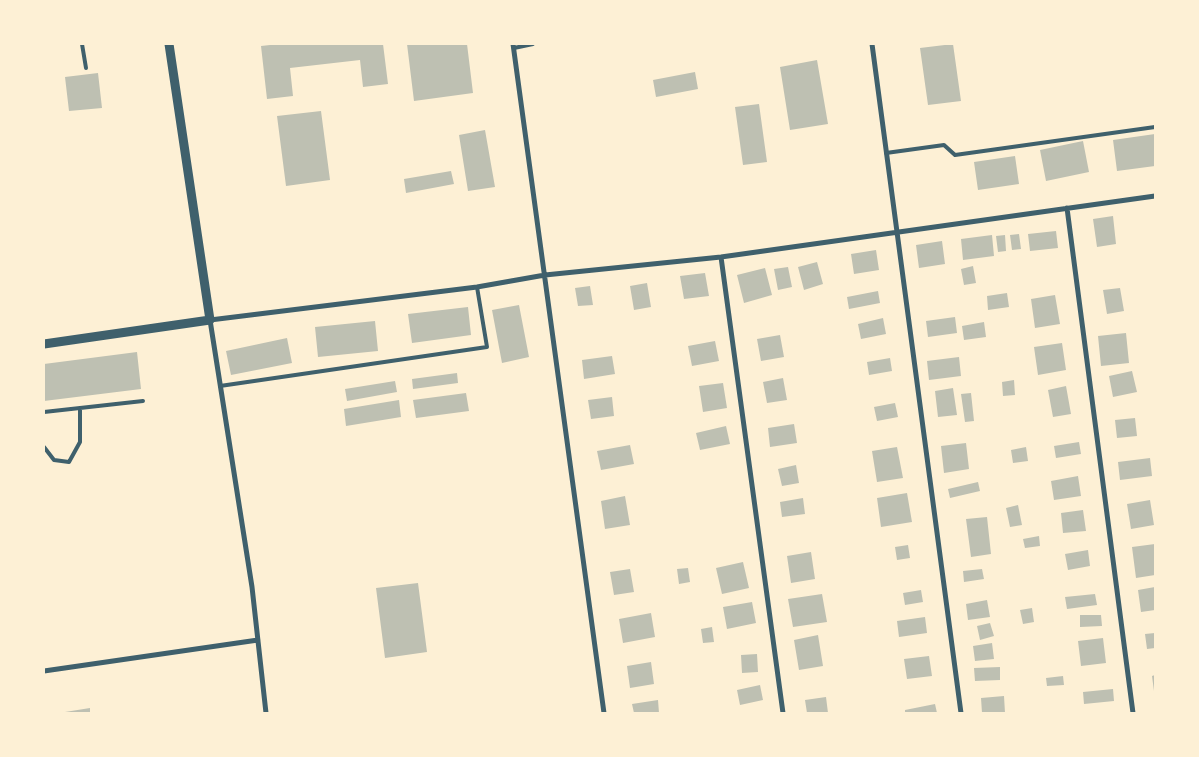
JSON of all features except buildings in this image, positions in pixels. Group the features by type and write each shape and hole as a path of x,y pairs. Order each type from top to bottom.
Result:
{"street":[{"path":"169,44 252,587 266,713"},
{"path":"872,44 961,713"},
{"path":"513,46 604,713"},
{"path":"44,344 210,320 477,287 545,275 721,257 1155,196"},
{"path":"1067,208 1133,713"},
{"path":"721,257 783,713"},
{"path":"44,671 258,640"}],"lane":[{"path":"82,44 86,68"},
{"path":"513,46 533,44"},
{"path":"886,153 944,145 955,155 1155,127"},
{"path":"220,386 487,347 477,287"},
{"path":"44,412 143,401"},
{"path":"44,447 54,460 69,462 80,442 80,408"}]}
